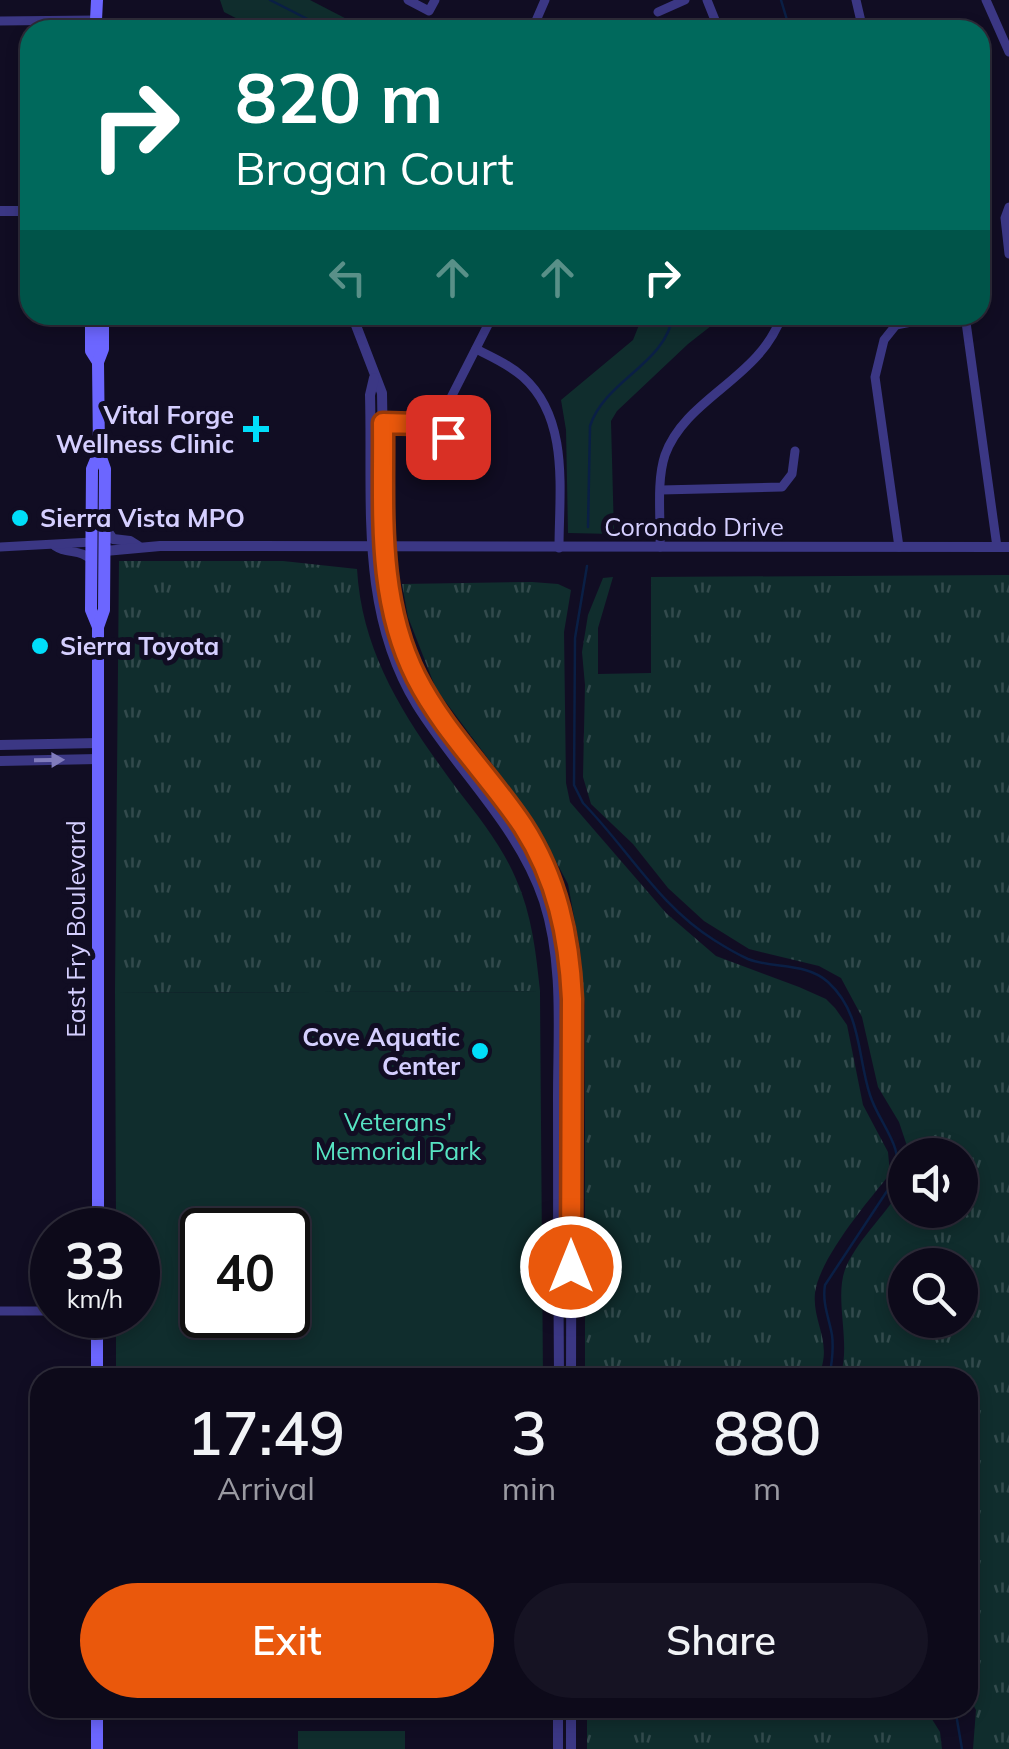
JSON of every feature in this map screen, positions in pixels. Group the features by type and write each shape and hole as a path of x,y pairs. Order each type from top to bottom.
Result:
{"main road":[{"name":"East Fry Boulevard","path":"91,325 90,351 98,362"},
{"name":"East Fry Boulevard","path":"98,1208 98,627 104,610 105,468 99,452 98,362 103,349 103,325"},
{"name":"East Fry Boulevard","path":"98,627 91,610 92,468 99,452"},
{"path":"97,1338 97,1368"},
{"path":"97,1718 97,1749"}],"street":[{"path":"408,0 429,11 435,0"},
{"path":"658,12 685,0"},
{"path":"986,0 1009,52"},
{"path":"1009,207 1005,218 1009,254"},
{"path":"356,325 382,392 376,602 402,678 518,847 544,901 550,924 558,998 558,1368"},
{"path":"435,428 488,325"},
{"path":"660,547 663,460 672,437 763,353 778,325"},
{"path":"896,325 884,340 875,377 899,548"},
{"path":"967,325 1003,548"},
{"path":"476,349 522,375 544,401 558,455 559,548"},
{"path":"375,377 370,395 379,547 392,610 416,677 437,712 527,832 544,863 561,912 572,999 571,1368"},
{"path":"383,423 404,422 435,428 460,449 468,468"},
{"path":"661,490 782,487 792,474 795,451"},
{"path":"105,527 112,539 138,546"},
{"path":"0,547 92,542"},
{"path":"56,546 78,550 92,561"},
{"name":"Coronado Drive","path":"105,551 138,546 1003,548"},
{"path":"0,745 98,744"},
{"path":"0,761 98,759"},
{"path":"0,1311 30,1311"},
{"path":"558,1718 558,1749"},
{"path":"571,1718 571,1749"}],"green space":[{"path":"220,0 310,0 349,20 240,20 224,12"},
{"path":"639,325 712,325 617,411 611,421 614,534 568,533 566,430 561,400 633,340"},
{"path":"119,561 283,561 357,569 368,631 390,686 421,738 497,843 516,879 530,920 540,991 115,993"},
{"path":"1009,575 1009,1749 973,1749 978,1718 978,1368 842,1368 841,1292 852,1256 888,1208 888,1228 978,1228 978,1138 904,1138 878,1087 862,1017 841,978 819,966 749,949 704,921 591,804 583,777 582,652 588,615 603,578 613,577 598,628 598,674 651,673 651,577"},
{"path":"532,582 558,584 571,590 564,632 566,783 570,802 666,913 716,956 826,999 847,1025 863,1105 888,1152 888,1177 846,1231 818,1279 815,1304 824,1353 821,1368 585,1368 585,1005 568,884 534,820 436,689 408,617 402,584"},
{"name":"Veterans' Memorial Park","path":"540,991 543,1368 116,1368 116,1338 160,1338 160,1208 116,1208 115,993"},
{"path":"587,1718 931,1718 940,1732 942,1749 587,1749"},
{"path":"298,1731 405,1731 405,1749 298,1749"}],"waterway":[{"path":"270,0 309,20"},
{"path":"781,0 787,20"},
{"path":"588,527 590,426 608,396 659,347 670,325"},
{"path":"587,566 575,638 574,785 583,803 660,894 694,926 748,959 810,971 839,994 853,1021 870,1095 894,1146 895,1179 825,1285 833,1341 830,1368"},
{"path":"957,1718 962,1749"}],"place":[{"name":"Vital Forge Wellness Clinic","path":"256,429"},
{"name":"Sierra Vista MPO","path":"20,518"},
{"name":"Sierra Toyota","path":"40,646"},
{"name":"Cove Aquatic Center","path":"480,1051"}],"route":[{"path":"448,437 419,424 383,423 387,587 397,628 416,677 533,843 561,912 572,999 571,1267"}]}
